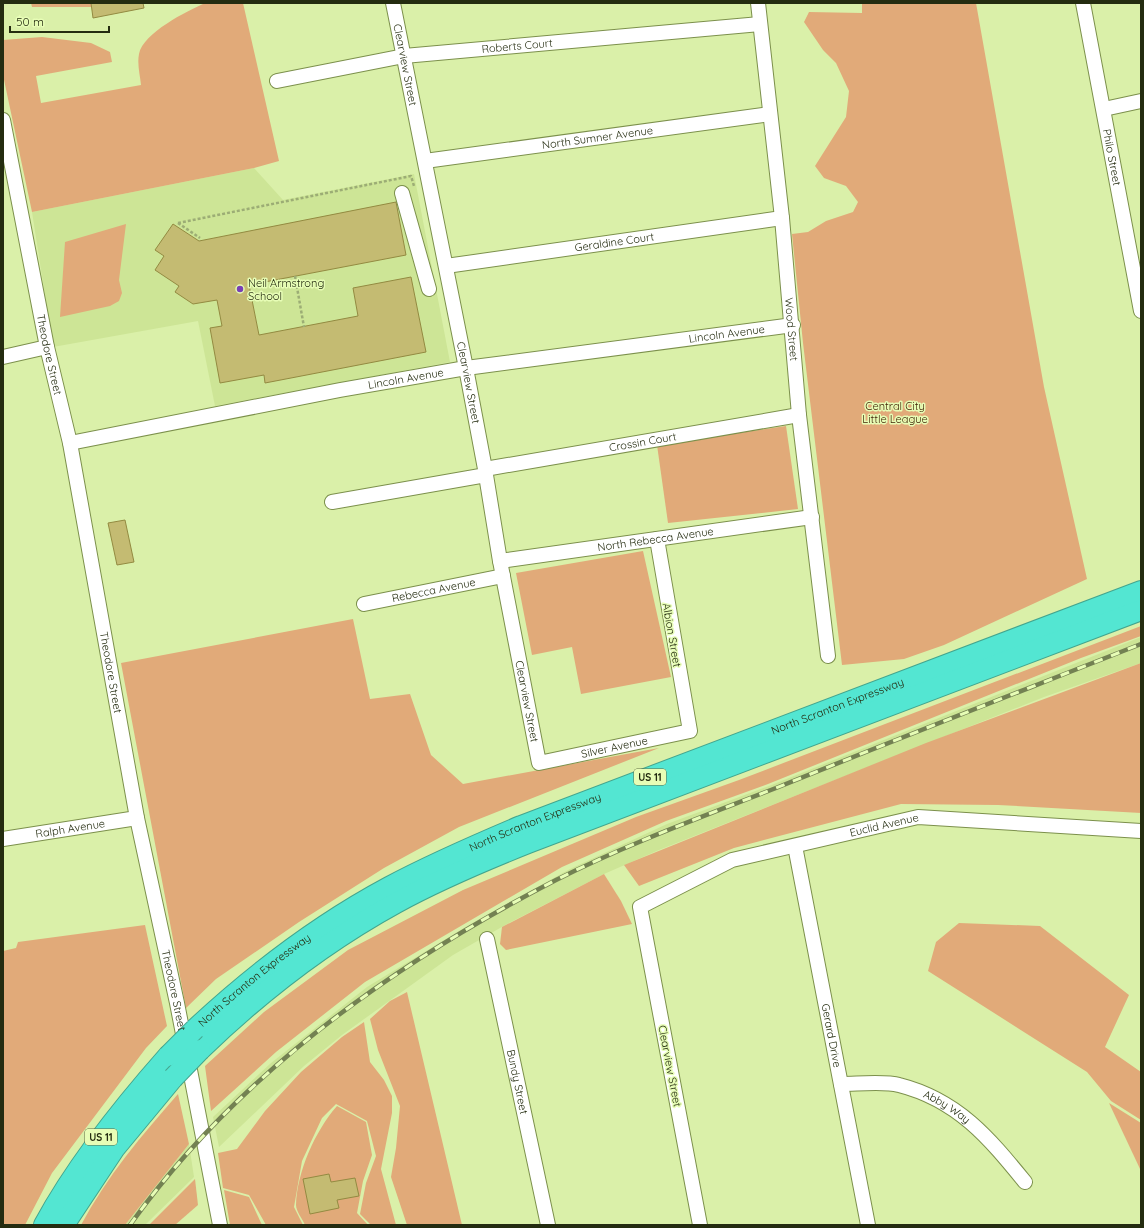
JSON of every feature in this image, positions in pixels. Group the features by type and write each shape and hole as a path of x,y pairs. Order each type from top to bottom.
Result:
{"highway":[{"name":"North Scranton Expressway","path":"44,1225 62,1194 103,1135 138,1090 168,1056 195,1029 269,965 326,925 388,888 452,856 529,823 1141,591"},
{"name":"North Scranton Expressway","path":"64,1225 115,1148 173,1078 200,1050 252,1002 308,958 396,903 460,872 535,840 1141,610"}],"street":[{"name":"Clearview Street","path":"393,3 486,472 500,561 539,763"},
{"name":"Wood Street","path":"758,3 793,325 799,415 828,656"},
{"name":"Philo Street","path":"1083,3 1141,311"},
{"name":"Roberts Court","path":"277,81 404,56 760,24"},
{"path":"1104,109 1141,101"},
{"name":"North Sumner Avenue","path":"425,161 770,114"},
{"name":"Theodore Street","path":"3,120 48,347 70,443 138,818 178,1010 220,1225"},
{"path":"408,192 429,289"},
{"name":"Geraldine Court","path":"446,266 782,218"},
{"name":"Lincoln Avenue","path":"70,443 340,390 466,368 793,325"},
{"path":"3,357 48,347"},
{"name":"Crossin Court","path":"332,502 486,472 799,415"},
{"name":"North Rebecca Avenue","path":"500,561 812,517"},
{"name":"Albion Street","path":"657,539 690,731"},
{"name":"Rebecca Avenue","path":"364,604 503,576"},
{"name":"Silver Avenue","path":"539,763 690,731"},
{"name":"Euclid Avenue","path":"640,907 732,860 918,817 1141,831"},
{"name":"Ralph Avenue","path":"3,839 138,818"},
{"name":"Gerard Drive","path":"796,846 868,1225"},
{"name":"Clearview Street","path":"640,907 700,1225"},
{"name":"Bundy Street","path":"487,939 548,1225"},
{"name":"Abby Way","path":"841,1084 898,1085 937,1100 966,1117 989,1138 1025,1182"}],"path":[{"path":"200,238 178,223 412,176 408,192"},
{"path":"295,276 304,327"}],"shaded area":[{"name":"Neil Armstrong School","path":"254,168 283,200 414,174 450,362 215,406 198,321 53,347 32,212"},
{"path":"1141,637 1141,663 1044,697 659,850 604,874 507,924 453,955 342,1035 304,1066 219,1147 213,1117 271,1063 367,987 469,925 570,869 667,824 769,786"},
{"path":"189,1144 194,1177 145,1225 125,1225"}],"green space":[{"path":"31,3 91,3 91,7 32,7"},
{"path":"205,3 243,3 279,161 254,168 32,212 3,75 3,40 42,37 91,43 110,52 112,62 36,76 41,103 141,85 138,62 139,54 142,46 148,38 177,17"},
{"name":"Central City Little League","path":"862,3 976,3 1044,387 1087,579 944,645 904,659 842,665 803,343 792,234 808,232 826,221 853,212 858,202 846,186 824,178 815,166 846,117 849,91 836,63 823,50 804,22 809,12 862,13"},
{"path":"126,224 119,280 122,293 119,301 110,306 60,317 65,242"},
{"path":"786,426 798,509 668,523 657,445"},
{"path":"643,551 671,677 581,694 572,647 532,655 516,573"},
{"path":"353,619 370,699 410,694 431,755 463,784 659,748 459,827 384,868 299,922 216,979 186,1008 121,663"},
{"path":"1141,626 1141,636 1081,658 768,784 666,821 562,867 365,982 276,1052 211,1111 205,1066 264,1012 348,950 463,890 636,817 739,780"},
{"path":"1141,663 1141,813 998,805 901,804 734,848 639,886 624,865 926,743"},
{"path":"604,874 621,901 632,924 506,950 500,944 502,927"},
{"path":"959,923 1040,926 1129,995 1105,1047 1141,1072 1141,1120 1111,1101 1087,1072 928,971 936,942"},
{"path":"145,925 167,1026 146,1048 52,1173 25,1225 3,1225 3,951 16,948 18,942"},
{"path":"407,992 462,1225 407,1225 391,1177 396,1148 400,1106 378,1050 370,1019 390,1001"},
{"path":"364,1022 370,1062 384,1080 392,1096 392,1113 381,1169 396,1225 371,1225 360,1214 366,1183 376,1156 367,1121 336,1104 322,1118 302,1161 294,1207 303,1225 266,1225 249,1195 223,1188 218,1153 237,1149 265,1111 301,1072 342,1037"},
{"path":"178,1094 189,1144 125,1225 81,1225 102,1190 126,1156"},
{"path":"1109,1103 1141,1123 1141,1171"},
{"path":"337,1106 366,1122 372,1155 363,1181 357,1213 368,1225 305,1225 296,1207 300,1179 309,1152 321,1127"},
{"path":"195,1179 198,1205 175,1225 149,1225"},
{"path":"224,1190 249,1197 262,1225 230,1225"}],"building":[{"path":"91,3 143,3 144,8 93,18"},
{"path":"396,202 406,255 249,285 259,335 358,316 353,288 411,277 426,352 265,383 264,375 220,383 210,328 222,326 217,300 193,304 175,292 179,286 155,270 164,256 155,250 173,224 199,241"},
{"path":"125,520 134,562 117,565 108,523"},
{"path":"329,1174 331,1182 355,1178 359,1196 337,1200 339,1208 310,1214 303,1179"}],"railway":[{"path":"130,1225 172,1171 219,1120 269,1072 322,1028 378,986 436,948 496,913 556,880 637,843 1141,644"}],"place":[{"name":"Neil Armstrong School","path":"240,289"}]}
